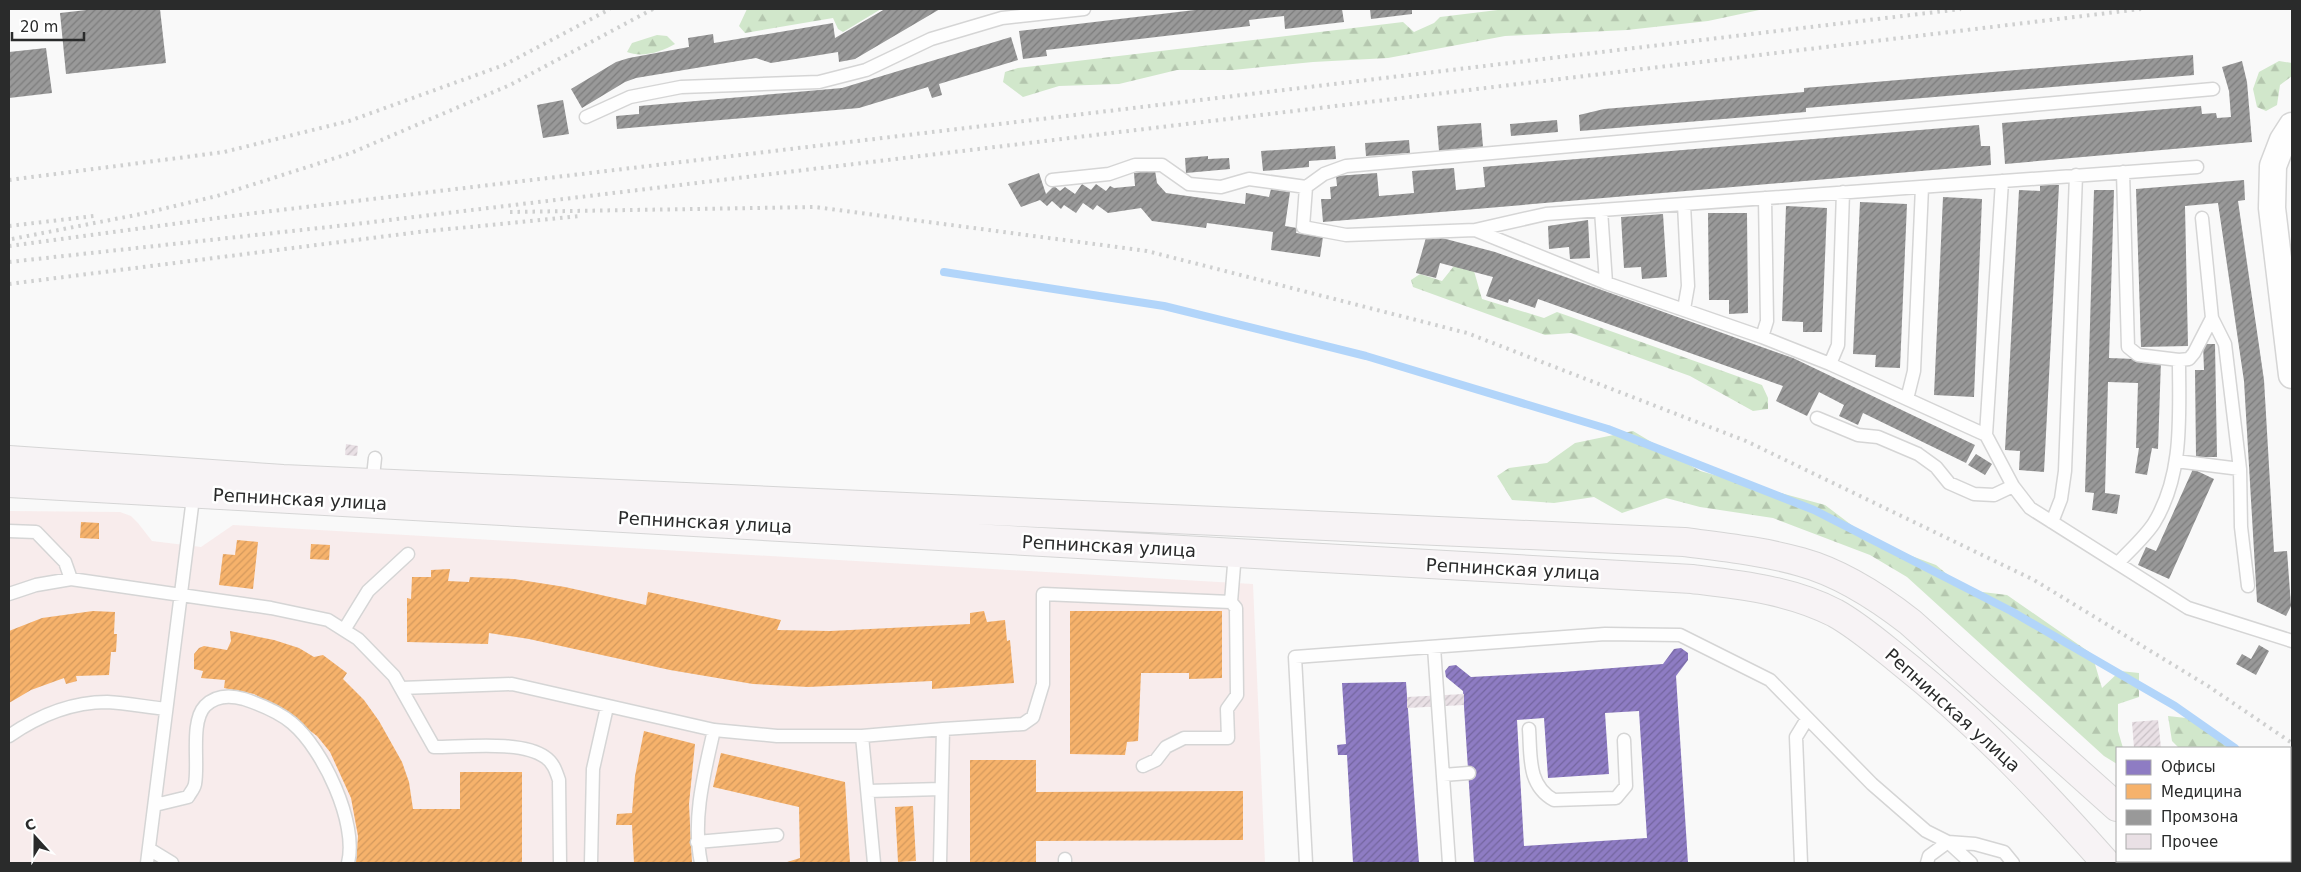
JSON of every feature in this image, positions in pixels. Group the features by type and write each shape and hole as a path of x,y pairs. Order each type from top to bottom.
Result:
{"street":[{"path":"2292,126 2283,140 2273,166 2272,208 2292,375"},
{"name":"Репнинская улица","path":"9,460 282,479 373,481 1684,542 1749,550 1802,562 1842,579 1881,600 1910,622 2116,806"},
{"name":"Репнинская улица","path":"9,483 373,481 1235,553 1692,580 1744,585 1788,594 1835,613 1922,678 2036,785 2106,863"}],"lane":[{"path":"586,116 630,97 681,87 819,82 866,70 931,39 1002,18 1084,9"},
{"path":"1052,180 1108,174 1135,165 1162,165 1189,184 1221,187 1249,180 1306,187 1324,174 1346,166 2213,89"},
{"path":"1306,187 1303,227 1346,235 1475,230 1546,214 2197,166"},
{"path":"2123,172 2128,347 2138,355 2179,360 2189,359 2212,318"},
{"path":"2052,522 2061,499 2064,471 2076,175"},
{"path":"2002,181 1986,434 2013,486 2030,508 2188,608 2292,641"},
{"path":"1907,399 1914,371 1922,187"},
{"path":"1830,364 1838,345 1843,192"},
{"path":"1762,337 1767,321 1765,198"},
{"path":"1684,204 1688,286 1684,309"},
{"path":"1601,210 1606,283"},
{"path":"2202,218 2212,318 2225,344 2240,469 2242,527 2248,586"},
{"path":"1475,230 1606,283 1762,337 1830,364 1986,434"},
{"path":"2118,563 2154,523 2170,485 2176,461 2178,438 2179,360"},
{"path":"1817,418 1858,435 1878,437 1918,454 1936,467 1949,483 1974,494 1994,494 2013,486"},
{"path":"2176,461 2240,469"},
{"path":"147,863 195,483"},
{"path":"9,531 36,532 65,562 71,579"},
{"path":"1142,766 1156,760 1166,747 1184,738 1228,738 1227,709 1237,695 1236,608 1231,602 1235,553"},
{"path":"344,630 368,590 408,554"},
{"path":"9,594 36,585 71,579 281,610 328,620 358,639 394,676 434,747 523,746 545,757 555,768 559,780 560,863"},
{"path":"401,688 512,684 714,730 778,736 862,736 1023,724 1033,717 1043,684 1043,594 1231,602"},
{"path":"1306,863 1295,657 1605,634 1680,635 1770,680 1872,784 1926,831 1948,842 1971,863"},
{"path":"1434,648 1449,863"},
{"path":"155,805 188,797 195,786 198,720 204,706 216,698 233,696 257,703 292,722 317,754 337,789 349,829 348,863"},
{"path":"9,736 24,726 60,708 107,702 166,709"},
{"path":"591,863 592,769 607,707"},
{"path":"1801,863 1796,737 1807,719"},
{"path":"940,863 943,729"},
{"path":"1529,729 1526,770 1538,788 1554,800 1616,798 1626,786 1624,740"},
{"path":"701,863 697,842 701,787 714,730"},
{"path":"862,736 874,863"},
{"path":"1443,776 1469,773"},
{"path":"868,791 941,789"},
{"path":"697,842 777,834"},
{"path":"1927,863 1929,856 1948,842 1975,844 2004,852 2013,863"},
{"path":"149,849 172,863"}],"shaded area":[{"path":"9,511 120,512 131,516 152,541 201,547 233,525 1253,584 1265,863 9,863"}],"green space":[{"path":"747,9 881,9 843,32 838,29 833,18 745,33 739,26"},
{"path":"1506,9 1764,9 1708,21 1627,30 1505,36 1388,58 1313,62 1233,70 1177,70 1119,84 1059,86 1023,97 1003,82 1005,72 1018,68 1403,22 1414,32 1434,23 1440,17"},
{"path":"657,35 667,36 675,44 645,54 627,52 632,43"},
{"path":"2279,61 2292,63 2292,76 2280,85 2277,105 2266,111 2257,107 2253,89 2259,72"},
{"path":"1454,266 1474,271 1482,299 1544,318 1557,312 1762,385 1768,398 1768,409 1753,411 1690,376 1571,333 1545,335 1413,287 1411,280 1420,274 1442,281"},
{"path":"1633,431 1700,471 1825,505 1874,542 1936,565 1966,590 2007,595 2092,654 2102,688 2120,671 2139,673 2139,697 2118,704 2118,731 2123,747 2116,747 2116,763 2104,756 1907,577 1870,555 1773,518 1700,507 1666,498 1622,513 1594,497 1554,503 1512,500 1497,476 1509,468 1547,463 1575,443"},
{"path":"2168,716 2186,718 2234,747 2178,747 2172,741"}],"building: Офисы":[{"path":"1681,648 1688,653 1688,660 1676,676 1688,863 1474,863 1463,691 1446,677 1445,671 1449,666 1456,665 1471,677 1563,672 1663,664 1674,649","holes":["1639,711 1647,838 1524,846 1517,720 1544,718 1548,778 1609,774 1605,713"]},
{"path":"1406,682 1419,863 1353,863 1347,755 1338,755 1337,745 1346,744 1342,683"}],"building: Медицина":[{"path":"81,522 99,523 99,539 80,538"},
{"path":"237,540 258,542 253,589 219,585 223,554 235,555"},
{"path":"311,544 330,545 329,560 310,559"},
{"path":"450,569 448,581 469,582 470,577 514,579 565,587 646,605 648,592 781,620 777,630 830,631 970,624 970,613 984,611 987,622 1005,620 1007,641 1010,640 1014,683 932,689 932,681 808,687 753,684 670,670 529,639 489,633 488,644 407,642 407,598 411,599 412,577 431,577 431,570"},
{"path":"93,611 115,612 114,634 117,634 116,652 111,652 109,675 76,676 77,681 66,684 64,678 31,690 9,703 9,631 42,618"},
{"path":"1070,611 1222,611 1222,678 1189,679 1189,673 1141,673 1138,741 1127,742 1125,755 1070,754"},
{"path":"230,631 274,640 299,648 314,657 323,655 347,673 343,679 364,700 379,721 402,762 409,782 413,809 460,809 460,772 522,772 522,863 356,863 358,836 351,798 330,752 317,736 280,708 254,694 224,688 225,680 201,678 203,671 194,669 194,654 199,648 204,646 227,650 231,641"},
{"path":"644,731 695,744 689,804 692,863 634,863 632,825 616,825 617,814 632,813 635,776"},
{"path":"721,753 845,782 850,863 784,863 800,858 799,807 713,787"},
{"path":"970,760 1036,760 1036,792 1243,791 1243,840 1036,841 1036,863 970,863"},
{"path":"913,806 916,861 898,862 895,807"}],"building: Промзона":[{"path":"95,9 160,9 166,63 66,74 60,13"},
{"path":"885,9 940,9 855,59 839,62 838,52 771,63 756,58 636,78 625,82 582,108 571,89 616,62 689,47 688,38 713,34 714,43 833,23 835,38"},
{"path":"1203,9 1342,9 1344,22 1285,29 1284,16 1249,20 1250,26 1046,50 1047,56 1023,59 1019,31"},
{"path":"1370,9 1412,9 1412,14 1371,19"},
{"path":"1011,37 1018,60 939,84 942,95 932,98 928,87 859,108 617,129 616,116 639,114 639,106 842,88"},
{"path":"46,48 52,93 9,98 9,52"},
{"path":"2193,55 2194,75 1806,108 1806,112 1580,131 1579,115 1604,109 1804,92 1804,88"},
{"path":"2242,61 2247,82 2252,142 2005,164 2002,123 2201,106 2202,114 2216,113 2217,118 2231,117 2229,91 2222,67"},
{"path":"563,100 569,134 543,138 537,105"},
{"path":"1557,120 1558,132 1511,136 1510,124"},
{"path":"1481,123 1483,147 1439,151 1437,126"},
{"path":"1979,125 1981,146 1990,146 1991,165 1323,222 1321,199 1331,199 1330,187 1337,186 1336,176 1377,173 1379,196 1414,193 1412,171 1454,168 1456,190 1485,187 1483,167"},
{"path":"1409,140 1410,153 1366,156 1365,143"},
{"path":"1335,146 1336,159 1309,161 1309,167 1263,171 1261,151"},
{"path":"1208,156 1208,159 1229,158 1230,169 1186,173 1185,158"},
{"path":"1155,170 1157,183 1166,193 1245,204 1246,193 1269,197 1271,189 1290,192 1285,226 1297,228 1296,233 1323,237 1320,257 1271,250 1273,232 1207,223 1206,228 1152,221 1141,208 1108,213 1097,205 1093,210 1083,203 1076,213 1064,205 1061,209 1052,201 1047,206 1040,200 1021,207 1008,184 1039,173 1046,194 1054,186 1060,191 1065,187 1075,194 1082,184 1091,190 1096,184 1106,191 1110,186 1114,188 1135,186 1134,173"},
{"path":"2244,180 2245,200 2238,201 2264,380 2274,552 2287,551 2291,606 2286,616 2257,602 2244,381 2218,203 2185,206 2188,346 2141,347 2136,189"},
{"path":"2040,184 2059,185 2044,472 2019,470 2020,451 2005,450 2019,190 2040,191"},
{"path":"2094,190 2114,190 2109,358 2161,360 2158,449 2152,448 2147,475 2135,473 2139,448 2136,448 2138,383 2108,382 2105,493 2120,495 2117,514 2092,510 2094,493 2085,492"},
{"path":"1943,197 1982,199 1974,397 1934,395"},
{"path":"1860,202 1907,204 1900,368 1875,367 1876,355 1853,354"},
{"path":"1786,206 1827,208 1822,332 1803,332 1803,322 1782,321"},
{"path":"1708,213 1747,213 1748,313 1729,314 1729,300 1709,300"},
{"path":"1663,214 1667,277 1642,279 1641,267 1624,268 1621,217"},
{"path":"1588,220 1590,258 1570,259 1569,247 1549,249 1548,226"},
{"path":"1427,234 1495,252 1793,358 1975,445 1966,463 1863,413 1858,425 1839,416 1844,405 1819,392 1807,416 1776,401 1783,386 1538,299 1535,308 1509,299 1508,303 1486,296 1493,277 1440,263 1436,278 1416,273"},
{"path":"2203,344 2215,344 2217,457 2196,457 2195,370 2204,370"},
{"path":"1976,454 1992,464 1985,475 1968,465"},
{"path":"2193,469 2214,479 2169,579 2138,565 2146,547 2156,551"},
{"path":"2259,645 2269,651 2256,675 2236,664 2242,654 2251,659"}],"building: Прочее":[{"path":"346,444 358,446 357,456 345,455"},
{"path":"1464,694 1464,705 1407,708 1407,697"},
{"path":"2158,720 2161,747 2134,747 2132,722"}],"waterway":[{"path":"944,272 1164,306 1366,356 1608,429 1814,510 2011,611 2175,706 2234,747"}],"railway":[{"path":"9,180 224,152 349,121 504,65 610,9"},
{"path":"12,239 141,214 217,196 351,153 510,85 653,9"},
{"path":"9,246 247,214 1961,9"},
{"path":"9,262 356,224 2141,9"},
{"path":"510,212 815,207 1147,251 1467,333 1746,441 2034,580 2208,686 2292,743"},
{"path":"9,226 94,216"},
{"path":"9,284 419,232 580,216"}]}
